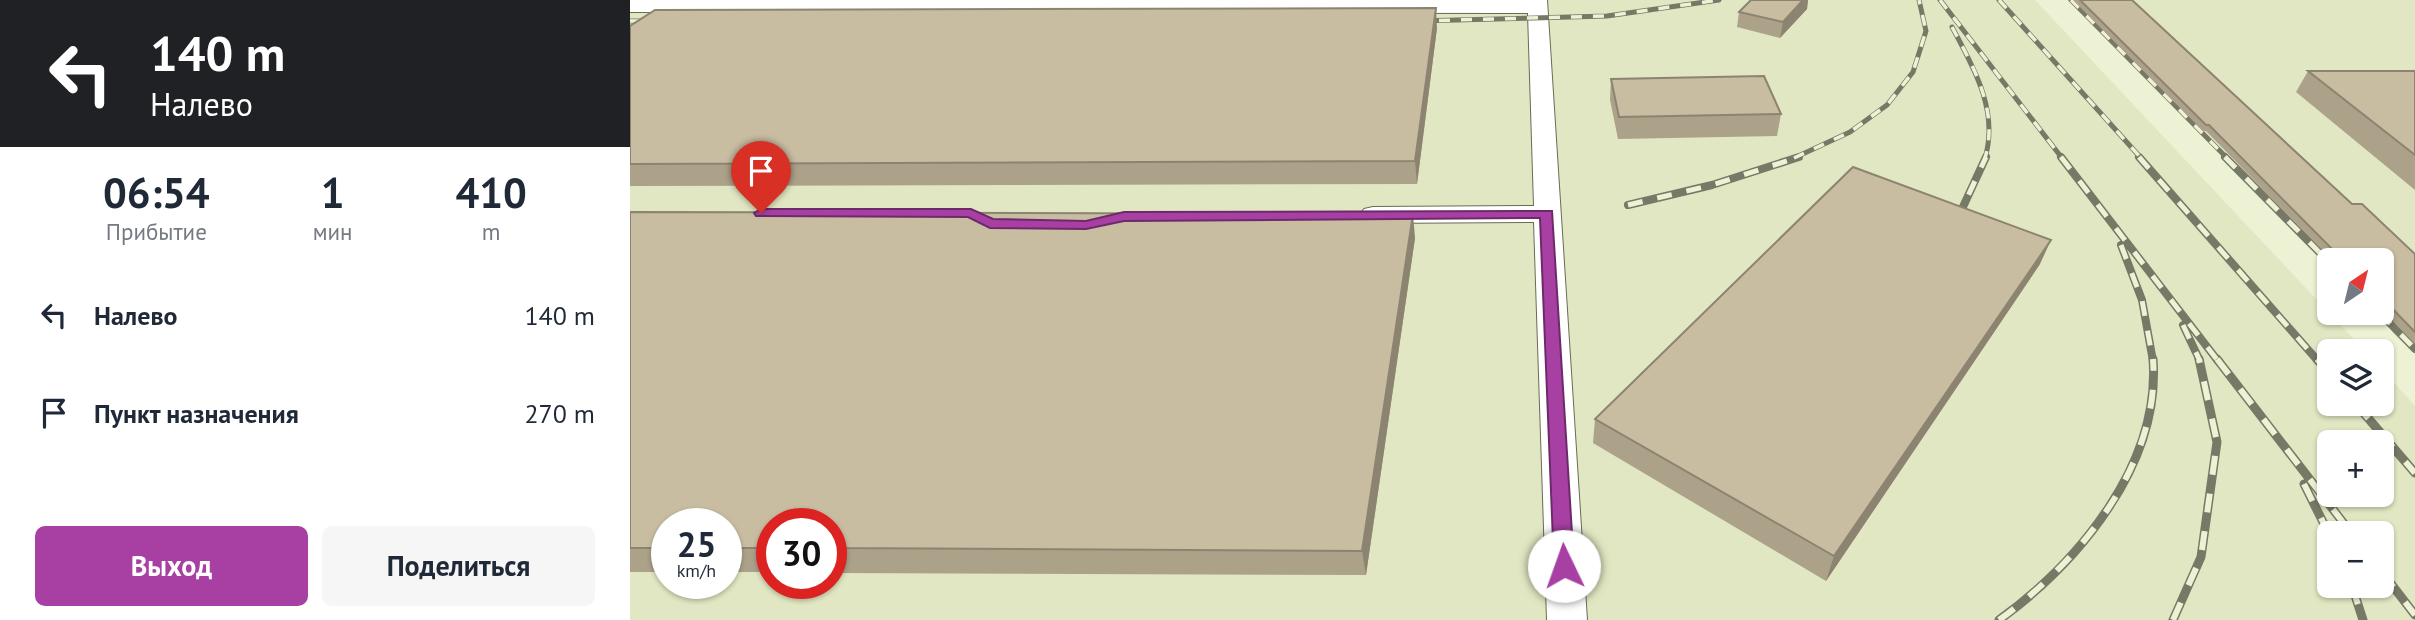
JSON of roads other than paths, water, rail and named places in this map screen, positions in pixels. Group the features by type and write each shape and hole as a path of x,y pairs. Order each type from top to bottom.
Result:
{"street":[{"path":"630,6 1537,4 1567,620"},
{"path":"1342,215 1547,214"}],"railway":[{"path":"1417,21 1607,16 1719,0"},
{"path":"1794,158 1850,132 1887,105 1913,72 1926,31 1919,0"},
{"path":"1940,0 2062,158"},
{"path":"1999,0 2141,158"},
{"path":"2071,0 2227,158"},
{"path":"630,21 658,21"},
{"path":"1952,27 1976,74 1987,107 1989,141 1985,158"},
{"path":"1628,205 1712,185 1799,157"},
{"path":"1956,222 1986,157"},
{"path":"2061,157 2218,361"},
{"path":"2139,157 2317,360"},
{"path":"2225,157 2317,250"},
{"path":"2121,245 2142,300 2153,361"},
{"path":"2183,325 2200,361"},
{"path":"2393,326 2415,349"},
{"path":"2173,620 2201,557 2217,442 2199,359"},
{"path":"2217,359 2342,521"},
{"path":"1999,620 2058,570 2085,540 2109,507 2129,472 2144,436 2152,398 2153,361"},
{"path":"2366,416 2415,473"},
{"path":"2304,484 2322,521"},
{"path":"2394,588 2415,615"},
{"path":"2356,598 2363,620"}]}
